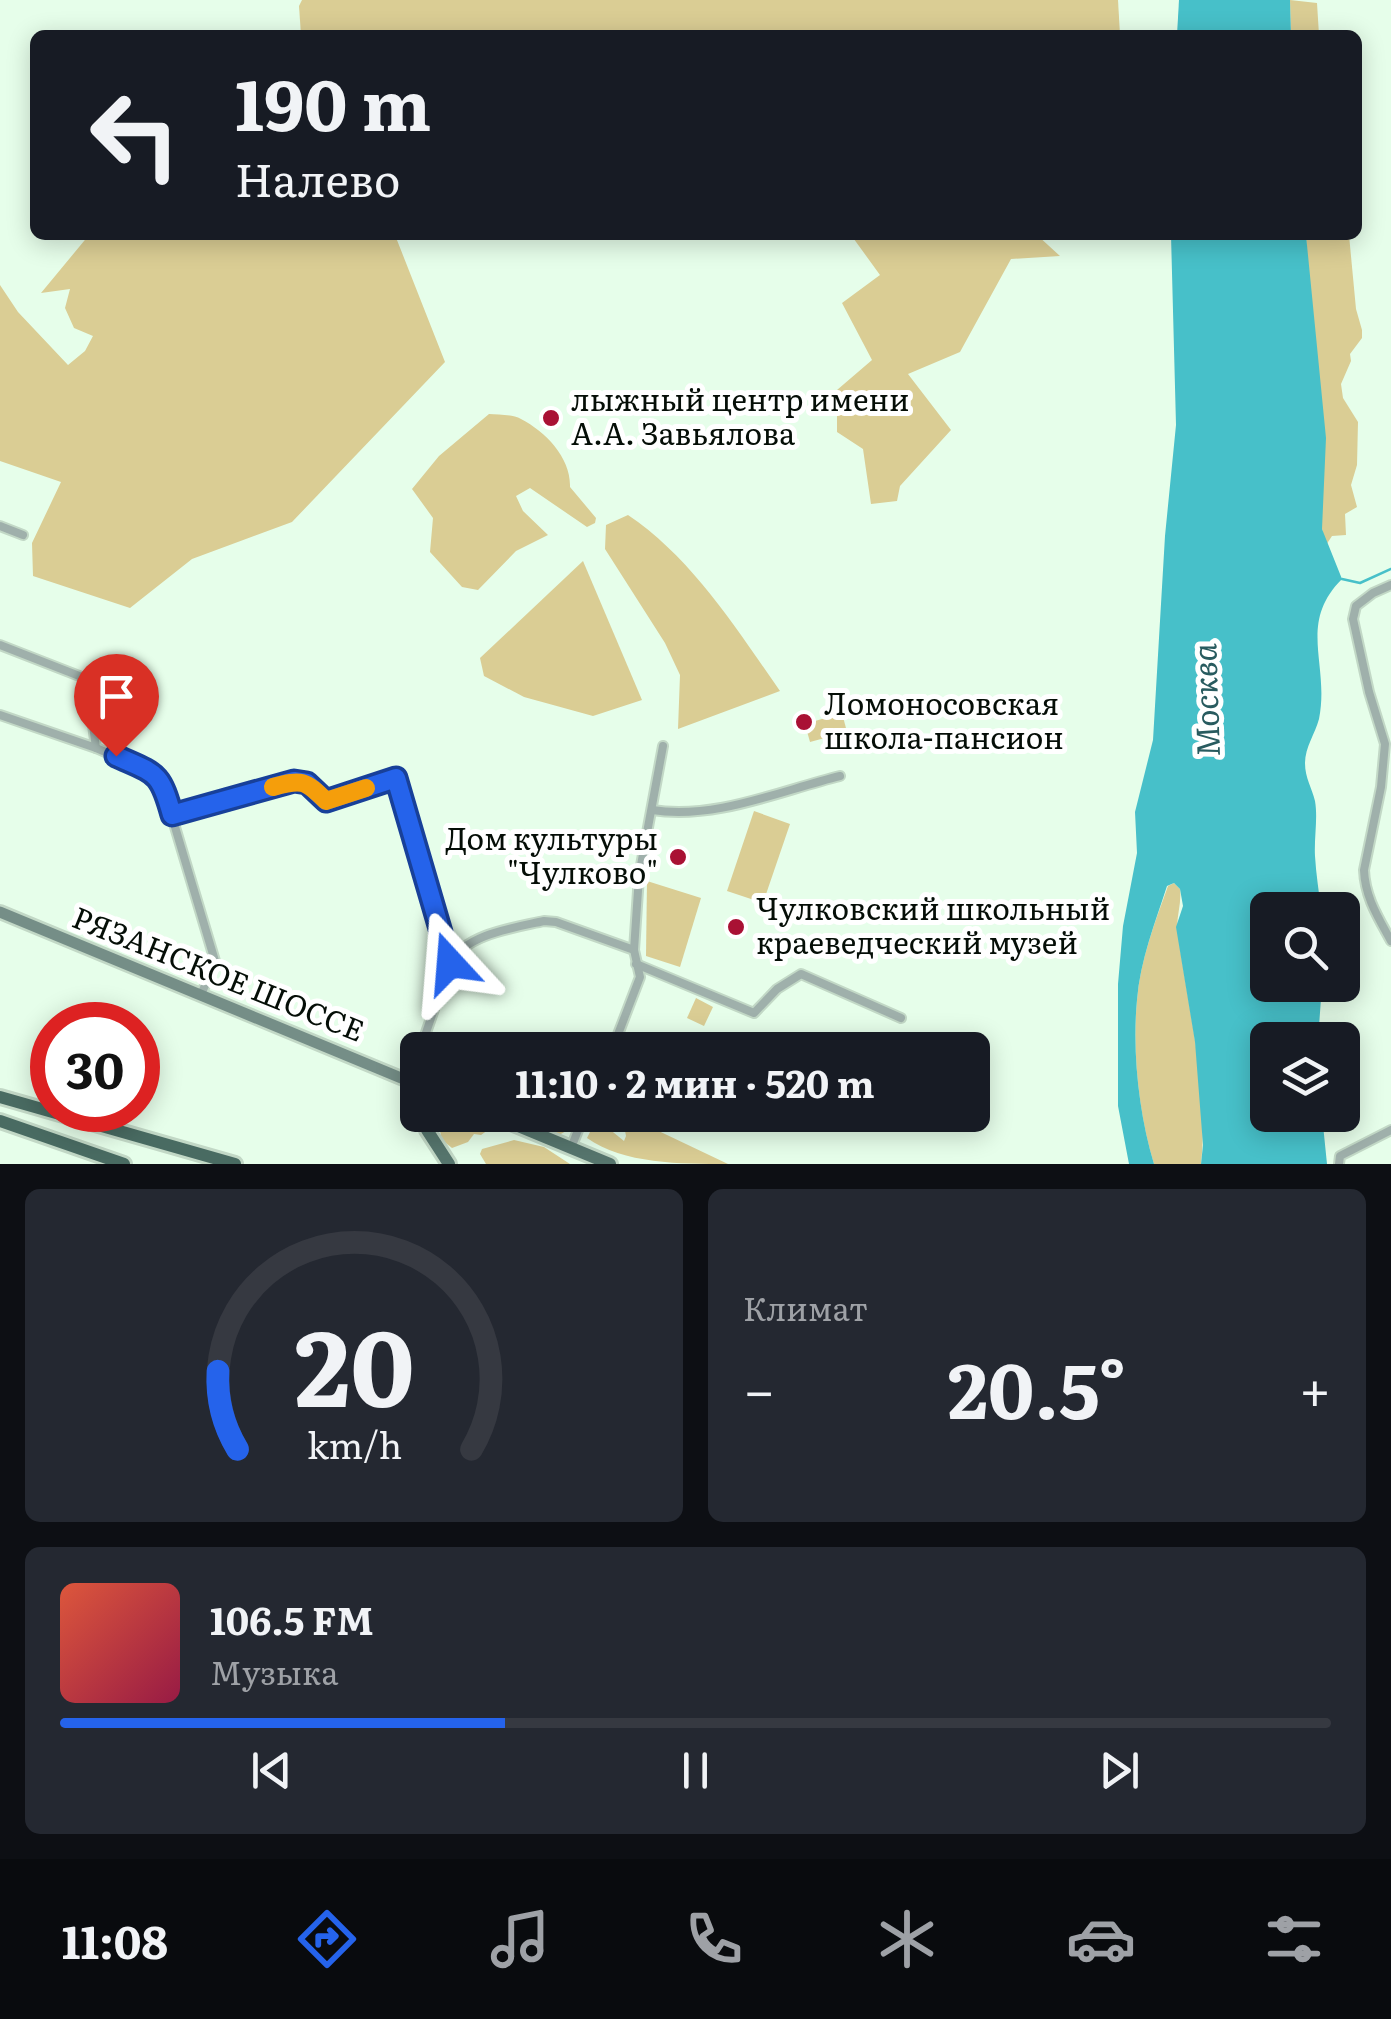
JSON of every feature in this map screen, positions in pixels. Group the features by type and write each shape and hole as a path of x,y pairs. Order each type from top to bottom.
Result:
{"highway":[{"path":"0,1097 235,1164"},
{"path":"0,1121 124,1164"}],"main road":[{"name":"РЯЗАНСКОЕ ШОССЕ","path":"0,912 400,1078"},
{"path":"430,1132 450,1164"},
{"path":"533,1132 610,1164"}],"street":[{"path":"0,526 23,535"},
{"path":"1391,586 1356,606 1353,620 1385,744 1364,883 1366,896 1391,941"},
{"path":"0,644 87,679 96,748"},
{"path":"0,715 96,748 152,772 161,780 215,961 200,995"},
{"path":"620,1032 640,977 634,950 638,876 663,746"},
{"path":"652,810 676,814 724,808 840,776"},
{"path":"172,815 294,781 307,783 326,801 396,778 450,963"},
{"path":"426,1032 450,963 468,943 544,921 634,950"},
{"path":"636,964 754,1013 777,989 800,974 900,1018"},
{"path":"1339,1164 1340,1156 1391,1130"},
{"path":"571,1148 577,1132"}],"shaded area":[{"path":"302,0 1118,0 1120,30 301,30"},
{"path":"1290,0 1317,3 1319,30 1291,30"},
{"path":"85,240 397,240 445,362 292,522 192,559 130,608 33,576 32,543 61,482 0,461 0,285 18,312 68,365 85,351 93,336 74,328 65,308 70,289 41,293"},
{"path":"855,240 1042,240 1060,256 1011,259 960,352 908,374 951,430 900,486 897,501 871,504 863,449 837,432 837,390 872,360 842,303 880,275"},
{"path":"1306,240 1349,240 1362,338 1350,354 1341,384 1343,398 1358,422 1357,465 1351,485 1357,507 1345,514 1346,535 1332,536 1326,545"},
{"path":"489,414 517,417 548,439 562,456 570,487 596,518 587,527 530,488 516,496 523,511 548,535 516,551 478,590 462,587 430,552 433,518 412,489 439,456"},
{"path":"628,515 693,573 780,691 678,729 680,675 665,643 605,549 606,525"},
{"path":"583,561 642,700 593,716 524,697 484,676 480,658"},
{"path":"842,713 847,732 810,742 805,724"},
{"path":"754,811 790,824 763,903 727,891"},
{"path":"647,881 701,898 680,967 646,956"},
{"path":"1174,883 1180,889 1177,928 1200,1078 1201,1164 1154,1164 1138,1083 1135,1041 1141,971 1168,886"},
{"path":"696,998 713,1007 704,1026 687,1018"},
{"path":"440,1132 485,1132 474,1134 468,1142 452,1148 442,1140"},
{"path":"590,1132 613,1132 624,1141 625,1132 661,1132 728,1164 635,1158 587,1138"},
{"path":"514,1140 544,1147 570,1164 486,1164 480,1154 482,1149"}],"water":[{"path":"1179,0 1290,0 1291,30 1177,30"},
{"name":"Москва","path":"1171,240 1306,240 1326,438 1322,529 1342,579 1321,612 1319,719 1305,763 1316,808 1319,892 1250,892 1250,1002 1321,1002 1319,1022 1250,1022 1250,1132 1324,1132 1327,1164 1201,1164 1195,1042 1176,927 1183,906 1180,889 1174,883 1167,886 1153,928 1137,1000 1138,1083 1154,1164 1129,1164 1118,1106 1118,984 1123,926 1137,853 1135,812 1153,740 1176,425"}],"waterway":[{"path":"1342,579 1360,583 1391,569"}],"slow traffic":[{"path":"273,787 294,781 307,783 326,801 366,788"}],"place":[{"name":"лыжный центр имени А.А. Завьялова","path":"551,418"},
{"name":"Ломоносовская школа-пансион","path":"804,722"},
{"name":"Дом культуры \"Чулково\"","path":"678,857"},
{"name":"Чулковский школьный краеведческий музей","path":"736,927"}],"route":[{"path":"116,756 161,780 172,815 294,781 307,783 326,801 396,778 434,919 450,963"}]}
